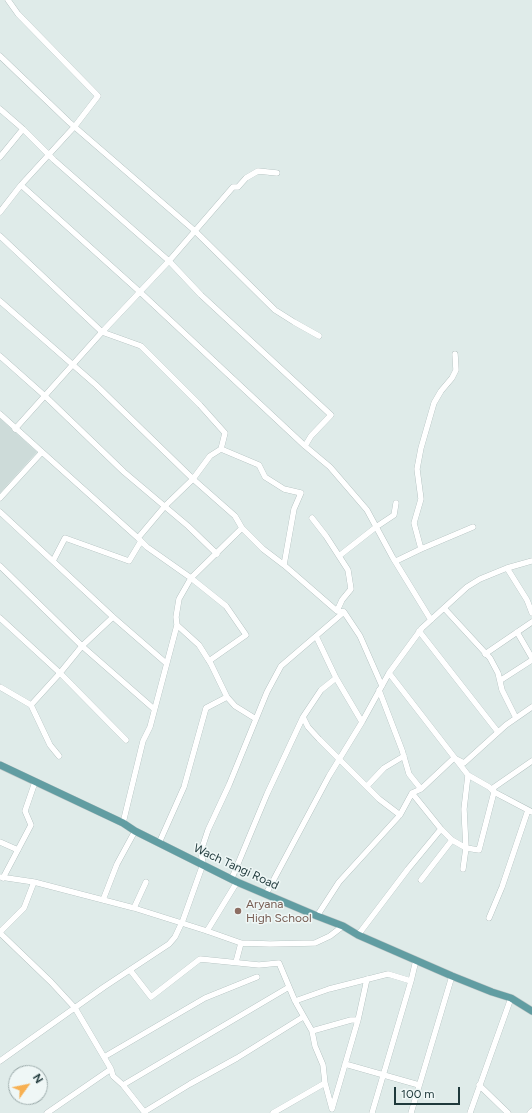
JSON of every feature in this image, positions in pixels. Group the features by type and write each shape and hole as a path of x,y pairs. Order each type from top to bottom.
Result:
{"main road":[{"name":"Wach Tangi Road","path":"0,765 123,823 135,831 234,880 343,926 358,935 452,976 511,998 532,1011"}],"street":[{"path":"0,212 21,185 75,126 98,96 18,14 8,0"},
{"path":"0,56 75,126 195,231 275,310 319,336"},
{"path":"0,109 49,155 169,261 201,296 331,415 311,436 305,446"},
{"path":"0,157 23,129"},
{"path":"15,428 169,261 233,187 238,187 246,178 258,171 277,173"},
{"path":"21,185 140,292 305,446 330,467 368,510 376,527 431,620"},
{"path":"0,236 102,332 141,346 200,405 225,433 221,449 210,456 193,479 165,506 140,539 129,561 65,538 53,561"},
{"path":"0,301 96,385 193,479 235,516 242,528 263,549 284,565 337,611 344,612 360,636 381,688 409,774 421,789"},
{"path":"421,549 414,523 421,499 417,469 421,448 434,403 456,370 456,354"},
{"path":"0,356 45,396 124,472 165,506 217,554"},
{"path":"0,414 140,539 147,547 191,578 226,606 246,635 209,661"},
{"path":"221,449 260,465 265,477 284,488 301,493 294,509 284,565"},
{"path":"0,498 42,452"},
{"path":"339,556 394,515 396,503"},
{"path":"0,512 113,617 166,663"},
{"path":"312,518 326,536 348,570 351,589 342,600 337,611"},
{"path":"396,561 473,527"},
{"path":"123,823 143,741 150,727 177,625 176,616 179,598 191,578 242,528"},
{"path":"266,894 339,758 362,722 389,673 419,631 467,587 480,579 507,568 532,562"},
{"path":"0,566 82,646 154,709"},
{"path":"507,568 527,600 532,613"},
{"path":"444,608 490,658 501,680 502,690 516,718"},
{"path":"0,1061 104,987 168,944 175,937 203,864 201,851 208,830 229,785 267,692 281,666 344,612"},
{"path":"31,704 60,673 82,646 113,617"},
{"path":"0,618 60,673 126,740"},
{"path":"485,654 532,622"},
{"path":"177,625 199,645 209,661 227,697 235,706 256,719"},
{"path":"419,631 498,732"},
{"path":"501,680 532,659 517,632"},
{"path":"316,636 336,678 362,722"},
{"path":"389,673 468,775 489,787 494,792 530,811 489,918"},
{"path":"207,931 234,880 267,794 303,717 322,690 336,678"},
{"path":"0,687 31,704 50,745 59,756"},
{"path":"160,843 184,787 206,708 227,697"},
{"path":"454,758 464,763 498,732 532,707"},
{"path":"303,717 308,727 379,799 400,815"},
{"path":"367,786 384,768 404,756"},
{"path":"317,916 339,882 400,815 412,794 421,789 454,758"},
{"path":"412,794 452,840 466,848 479,850 494,792 493,788 532,761"},
{"path":"463,869 466,848 464,809 468,775"},
{"path":"35,782 25,811 31,825 2,877 34,882 134,908 242,943 270,944 315,942 330,936 343,926"},
{"path":"358,935 408,869 441,829"},
{"path":"103,900 117,864 135,831"},
{"path":"421,880 452,840"},
{"path":"0,842 18,850"},
{"path":"34,882 24,908 0,932 52,982 75,1008 104,1056 113,1076 123,1085 144,1112 304,1017"},
{"path":"134,908 146,882"},
{"path":"236,962 242,943"},
{"path":"130,970 151,997 200,959 259,965 279,963 295,1001 312,1031 315,1046 323,1065 325,1083 332,1109 358,1020 367,979"},
{"path":"372,1113 416,960"},
{"path":"295,1001 329,989 388,974 411,981"},
{"path":"411,1113 452,976"},
{"path":"104,1056 205,998 257,977"},
{"path":"123,1085 289,988"},
{"path":"470,1113 511,998"},
{"path":"312,1031 351,1020 358,1020"},
{"path":"345,1064 419,1085"},
{"path":"47,1113 111,1069"},
{"path":"273,1113 325,1083"},
{"path":"479,1085 508,1113"}],"shaded area":[{"path":"0,418 37,452 0,493"}],"place":[{"name":"Aryana High School","path":"238,911"}]}
